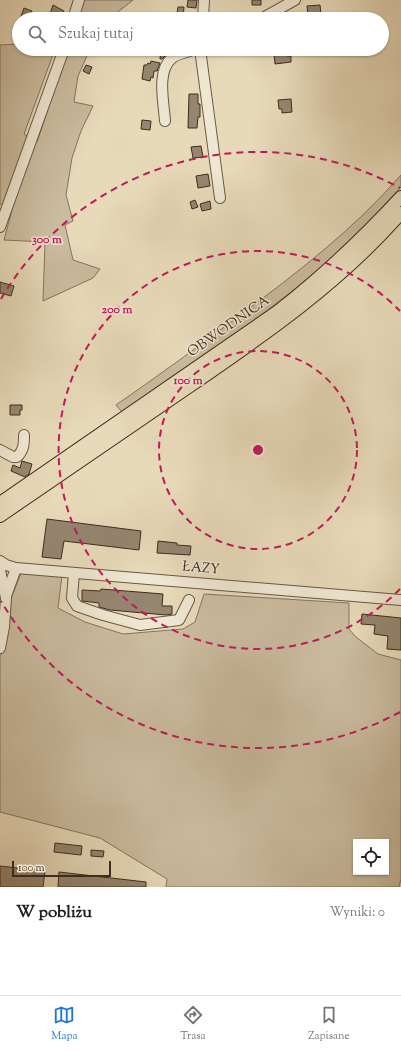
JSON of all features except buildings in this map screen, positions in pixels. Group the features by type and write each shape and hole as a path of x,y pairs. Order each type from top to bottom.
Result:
{"main road":[{"name":"OBWODNICA","path":"0,503 277,312 320,278 349,251 401,197"},
{"name":"OBWODNICA","path":"0,516 293,313 355,260 401,213"}],"street":[{"path":"76,12 79,0"},
{"path":"203,12 204,0"},
{"path":"274,12 295,0"},
{"path":"0,227 61,56"},
{"path":"165,121 162,80 165,69 172,58 179,56"},
{"path":"201,56 220,198"},
{"path":"0,450 13,457 17,457 22,452 24,435"},
{"name":"ŁAZY","path":"0,561 6,565 16,568 401,600"},
{"path":"0,648 4,627 6,598 16,568"},
{"path":"0,570 6,598"},
{"path":"74,573 72,598 77,606 140,625 179,620 189,600"}],"shaded area":[{"path":"83,0 133,0 118,12 79,12"},
{"path":"12,44 12,56 52,56 24,134 37,142 66,56 87,56 78,76 74,102 93,106 81,131 72,158 66,195 73,221 65,225 73,260 100,269 93,278 43,301 45,242 4,240 12,210 0,204 0,45"},
{"path":"401,175 401,187 358,232 312,275 218,346 122,412 116,405 261,300 303,267 364,214"},
{"path":"21,573 62,575 58,608 85,622 123,634 183,629 195,622 204,594 349,603 349,629 356,637 378,654 401,660 401,879 399,887 166,887 167,879 100,838 0,812 0,656 5,648 10,601"}]}
